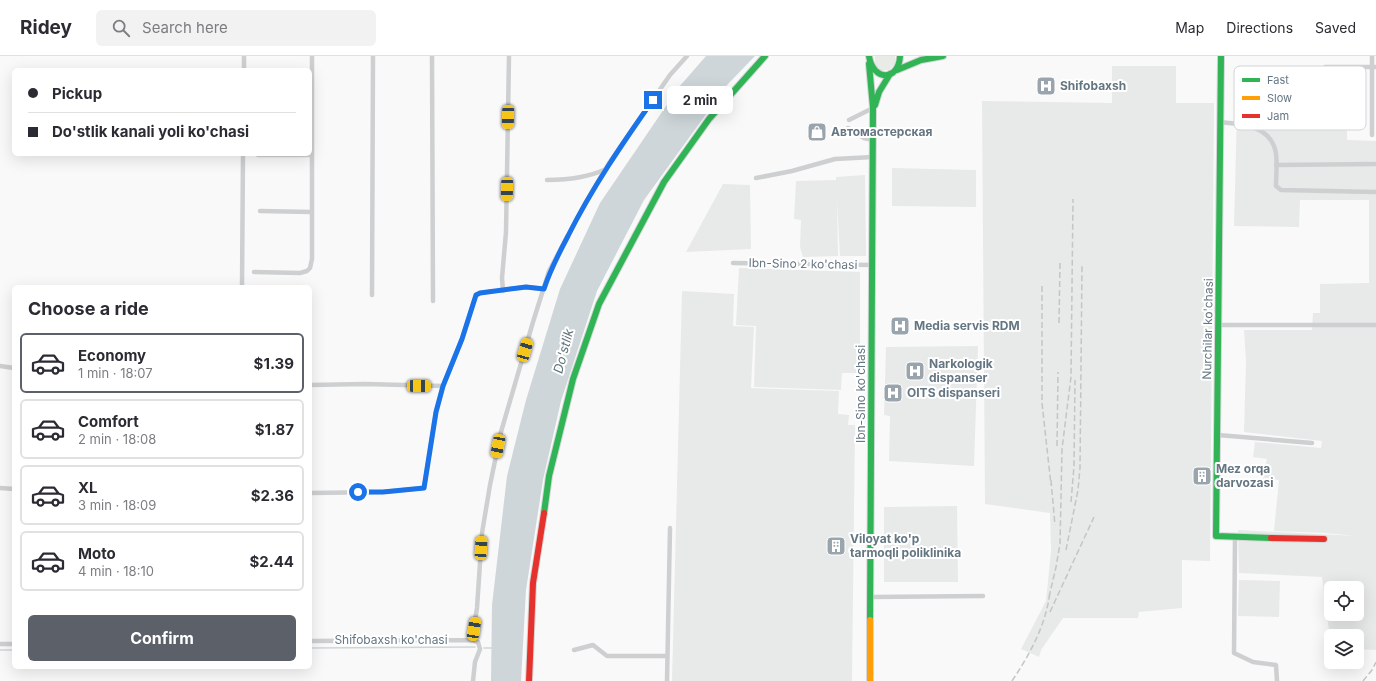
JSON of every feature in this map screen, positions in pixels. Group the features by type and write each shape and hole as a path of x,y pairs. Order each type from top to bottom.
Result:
{"street":[{"path":"244,56 244,68"},
{"path":"312,56 312,68"},
{"path":"372,295 373,56"},
{"path":"432,56 433,301"},
{"path":"502,291 506,232 509,56"},
{"path":"473,681 475,662 480,649 478,642 472,640 477,608 482,533 490,485 500,432 549,272 576,220 606,169 670,75 687,56"},
{"path":"529,681 534,583 548,476 573,380 599,304 664,182 710,119 765,56"},
{"path":"897,70 900,65 900,56"},
{"path":"868,60 876,72 885,75 921,60 943,56"},
{"name":"Nurchilar ko'chasi","path":"1221,56 1216,536 1235,537"},
{"path":"1372,56 1374,67 1372,135"},
{"name":"Ibn-Sino ko'chasi","path":"868,60 873,108 870,681"},
{"path":"849,120 873,108 879,92 890,74"},
{"path":"1220,122 1234,124"},
{"path":"848,128 864,138 873,140"},
{"path":"1258,130 1266,134 1276,149 1276,186 1281,190 1376,192"},
{"path":"254,272 300,273 307,271 310,268 312,259 312,155"},
{"path":"242,285 243,156"},
{"path":"756,178 835,160 873,157"},
{"path":"1276,165 1376,164"},
{"path":"547,180 563,180 595,174 606,169"},
{"path":"260,211 312,212"},
{"name":"Ibn-Sino 2 ko'chasi","path":"733,263 872,265"},
{"path":"312,493 383,492 424,488 436,412 443,386 462,339 476,295 480,293 526,287 544,289"},
{"path":"1219,325 1376,325"},
{"path":"0,366 12,368"},
{"path":"312,385 365,384 443,386"},
{"path":"1218,435 1312,443"},
{"path":"0,488 12,489"},
{"path":"667,681 670,528"},
{"path":"1277,681 1276,665 1253,662 1234,652 1235,537 1324,539"},
{"path":"871,597 983,596"},
{"name":"Shifobaxsh ko'chasi","path":"312,641 472,640"},
{"path":"0,644 12,644"},
{"path":"574,650 593,645 607,656 667,656"}],"shaded area":[{"path":"875,56 895,56 895,64 889,70 880,70 875,64"},
{"path":"1112,66 1176,66 1176,103 1214,103 1210,561 1182,560 1182,608 1139,612 1138,618 1063,618 1041,650 1039,657 1021,649 1046,601 1051,551 1050,513 985,504 982,101 1112,103"},
{"path":"1237,130 1347,130 1347,140 1376,141 1376,650 1364,649 1364,629 1329,629 1328,621 1364,621 1364,581 1324,581 1324,593 1322,577 1239,573 1238,530 1357,536 1274,531 1279,480 1263,478 1267,459 1253,457 1255,442 1321,448 1322,441 1244,432 1246,362 1244,330 1312,330 1313,313 1320,313 1320,284 1369,283 1369,200 1300,200 1299,227 1234,226"},
{"path":"892,168 976,170 976,207 892,206"},
{"path":"865,175 866,256 840,256 837,201 838,256 803,257 800,247 801,220 794,219 796,181 836,180 836,177"},
{"path":"723,184 750,185 751,249 686,252"},
{"path":"739,268 860,272 860,373 842,373 841,390 754,387 756,326 736,325"},
{"path":"682,291 734,294 733,326 754,327 751,388 839,391 838,414 849,415 848,425 855,425 852,681 672,681"},
{"path":"978,346 974,466 889,461 890,416 884,415 886,347"},
{"path":"957,506 958,582 884,582 884,507"},
{"path":"1239,580 1280,581 1279,617 1238,616"}],"water":[{"name":"Do'stlik","path":"706,56 755,56 728,84 644,200 597,291 561,401 543,480 526,590 521,681 491,681 492,605 507,476 526,400 560,289 600,203 679,87"}],"waterway":[{"path":"312,648 475,647"},
{"path":"484,648 492,648"},
{"path":"0,650 12,650"}],"railway":[{"path":"1049,597 1060,544 1062,449 1071,377 1073,199"},
{"path":"1059,323 1060,262"},
{"path":"1066,550 1078,490 1080,468 1082,266"},
{"path":"1042,286 1042,403 1051,485"},
{"path":"1057,446 1058,372"},
{"path":"1071,502 1074,466 1075,380"},
{"path":"1051,480 1055,525"},
{"path":"1050,612 1094,517"},
{"path":"1012,681 1025,660 1041,628 1050,592"},
{"path":"1363,681 1372,670 1376,662"}],"traffic: fast":[{"path":"544,513 549,476 573,379 599,304 664,182 709,119 765,56"},
{"path":"869,56 871,64 875,70 880,74 886,75 891,74 895,70 899,64 900,56"},
{"path":"897,70 921,60 943,56"},
{"path":"1221,56 1216,536 1271,538"},
{"path":"869,64 873,108 870,620"},
{"path":"875,105 879,92 890,74"}],"traffic: slow":[{"path":"870,620 870,681"}],"traffic: jam":[{"path":"529,681 533,583 544,513"},
{"path":"1271,538 1324,539"}],"place":[{"name":"Shifobaxsh","path":"1046,86"},
{"name":"Автомастерская","path":"817,132"},
{"name":"Media servis RDM","path":"900,326"},
{"name":"Narkologik dispanser","path":"915,371"},
{"name":"OITS dispanseri","path":"893,393"},
{"name":"Mez orqa darvozasi","path":"1202,476"},
{"name":"Viloyat ko'p tarmoqli poliklinika","path":"836,546"}],"route":[{"path":"358,492 383,492 424,488 436,412 443,386 462,339 476,295 480,293 526,287 544,289 549,272 583,207 609,163 653,100"}]}
